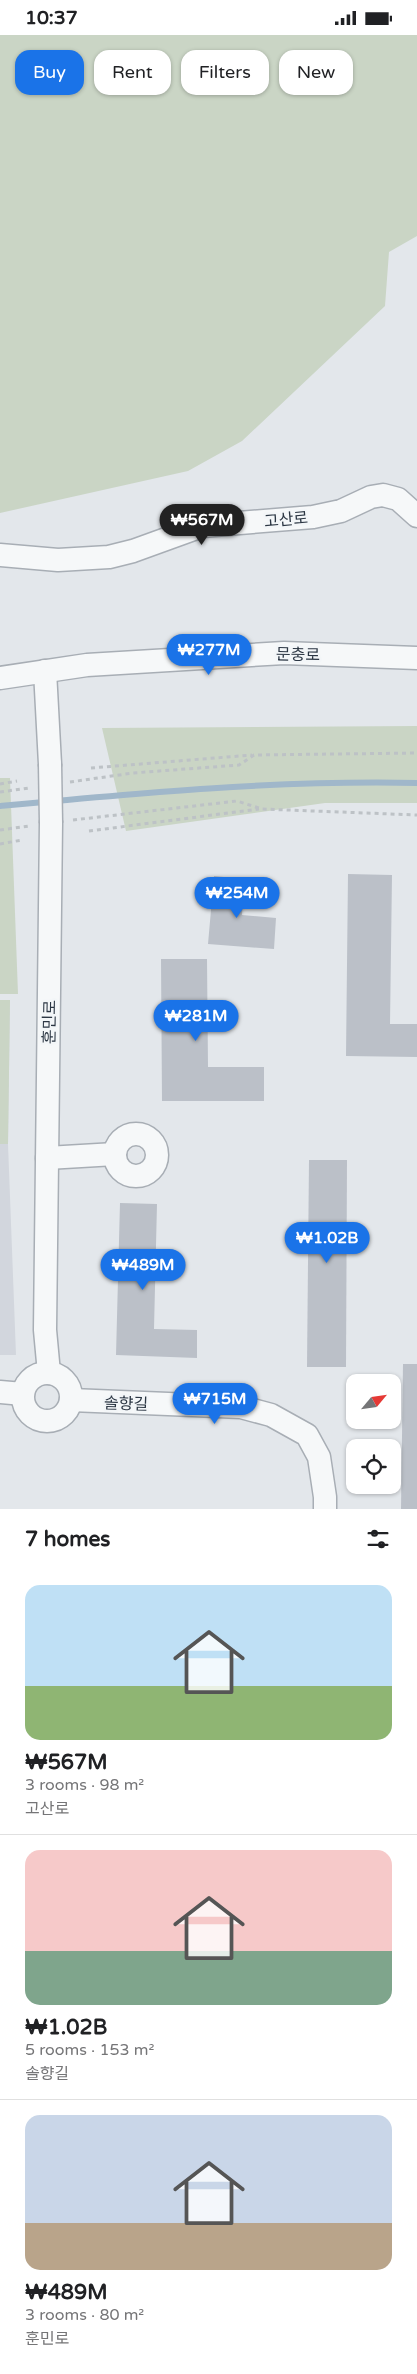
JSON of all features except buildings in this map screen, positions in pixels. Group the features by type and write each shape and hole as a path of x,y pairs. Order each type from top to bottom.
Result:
{"street":[{"name":"고산로","path":"0,555 58,560 109,557 133,551 202,526 313,517 342,511 371,497 383,495 398,499 417,516"},
{"name":"문충로","path":"0,678 86,665 284,653 417,658"},
{"name":"훈민로","path":"45,671 50,764 46,1330 49,1373"},
{"path":"47,1158 115,1154"},
{"path":"49,1373 58,1376 66,1382 71,1400 61,1416 46,1421 38,1419 28,1412 24,1404 23,1395 26,1385 32,1378 40,1374 49,1373"},
{"path":"0,1392 23,1395"},
{"name":"솔향길","path":"71,1400 241,1407 271,1415 307,1435 319,1457 325,1509"}],"path":[{"path":"91,768 254,755 417,753"},
{"path":"66,782 133,773 239,765 254,755"},
{"path":"0,784 17,781"},
{"path":"0,792 38,786"},
{"path":"0,829 237,801 262,809"},
{"path":"89,831 262,809 417,815"},
{"path":"0,844 22,840"}],"shaded area":[{"path":"0,1000 10,1000 8,1144 16,1355 0,1355"}],"green space":[{"path":"0,35 417,35 417,236 389,252 385,306 242,441 188,471 0,513"},
{"path":"417,726 417,803 325,803 126,831 102,728"},
{"path":"0,778 10,778 18,994 0,994"},
{"path":"0,1000 10,1000 8,1144 0,1144"}],"waterway":[{"path":"0,806 156,792 312,783 417,783"}]}
